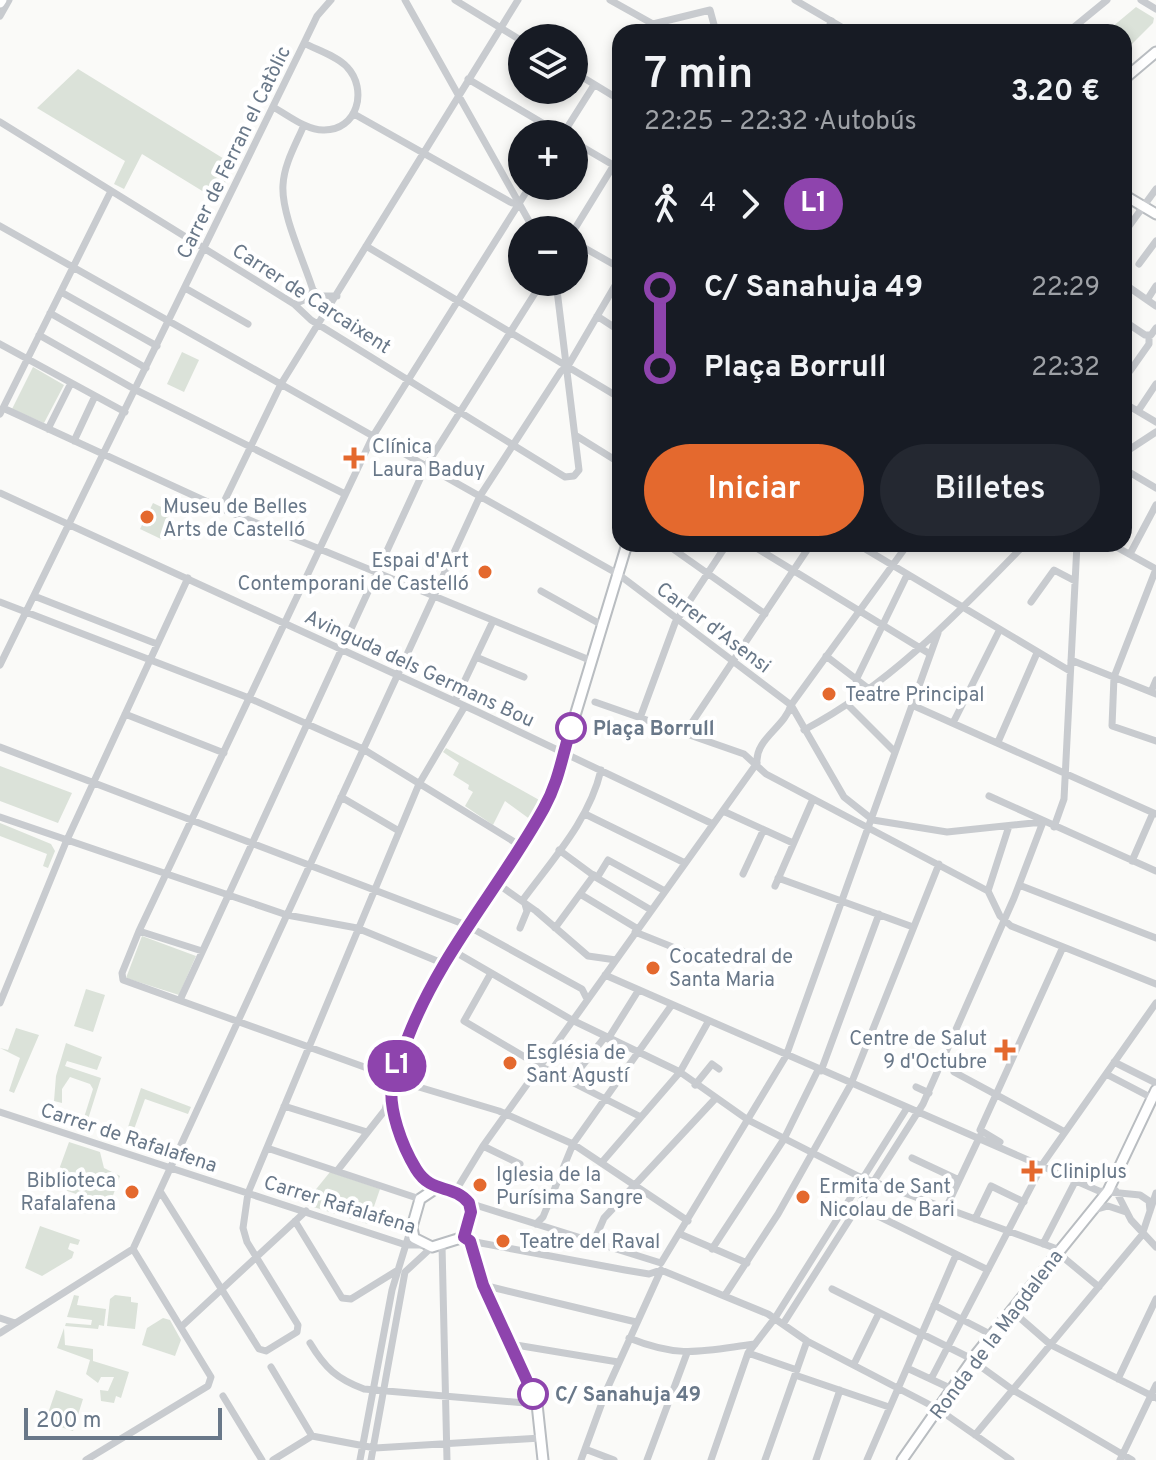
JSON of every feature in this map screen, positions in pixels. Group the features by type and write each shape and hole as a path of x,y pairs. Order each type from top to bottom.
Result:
{"main road":[{"path":"1132,72 1156,52"},
{"path":"1132,200 1156,214"},
{"path":"543,1460 537,1404 483,1285 467,1239 471,1212 469,1203 455,1192 435,1189 414,1165 392,1108 392,1081 416,1016 442,963 521,846 558,781 625,552"},
{"name":"Ronda de la Magdalena","path":"902,1460 971,1360 1092,1211 1109,1197 1116,1172 1155,1093"},
{"path":"435,1189 420,1199 412,1227 414,1238 432,1246 467,1239"}],"street":[{"path":"0,16 9,0"},
{"name":"Carrer de Ferran el Catòlic","path":"0,665 317,16 331,0"},
{"path":"405,0 508,180"},
{"path":"455,0 508,32"},
{"path":"221,508 281,384 518,0"},
{"path":"610,0 648,24"},
{"path":"666,24 710,10 717,0"},
{"path":"795,0 837,24"},
{"path":"1078,24 1107,0"},
{"path":"1141,0 1156,9"},
{"path":"710,10 714,24"},
{"path":"273,107 304,125 323,130 340,126 354,114 359,102 357,80 346,65 304,43"},
{"path":"468,79 538,120"},
{"path":"588,81 612,95"},
{"path":"571,120 594,85"},
{"path":"354,114 500,197 512,203 520,202"},
{"name":"Carrer de Carcaixent","path":"0,122 565,477 574,476 579,470 575,435"},
{"path":"304,125 286,165 284,202 313,290 320,296 337,296"},
{"path":"588,150 612,164"},
{"path":"584,216 612,174"},
{"path":"500,197 508,188"},
{"path":"1132,221 1156,189"},
{"path":"110,193 1,411 48,429 221,508 592,661"},
{"path":"520,202 527,216"},
{"path":"520,202 373,436 139,931 122,973 123,980 309,1046 392,1081 505,1114 603,1161 688,1221"},
{"name":"Carrer d'Asensi","path":"0,226 618,574 791,705"},
{"path":"1139,264 1156,241"},
{"path":"366,246 612,393"},
{"path":"588,250 612,263"},
{"path":"1147,300 1156,286"},
{"path":"185,288 248,324"},
{"path":"1132,289 1156,306"},
{"path":"294,304 309,298 313,290"},
{"path":"0,1333 133,1249 480,496 561,371 568,366 612,291"},
{"path":"61,292 157,346"},
{"path":"180,1000 426,466 533,296"},
{"path":"558,296 575,435 612,458"},
{"path":"50,313 146,368"},
{"path":"597,316 612,326"},
{"path":"1132,326 1149,336"},
{"path":"1132,368 1156,328"},
{"path":"39,335 136,390 345,494"},
{"path":"0,344 125,412"},
{"path":"48,429 71,383"},
{"path":"1138,411 1156,384"},
{"path":"74,441 95,396"},
{"path":"1132,408 1156,422"},
{"path":"1132,448 1156,432"},
{"path":"1132,474 1156,488"},
{"name":"Avinguda dels Germans Bou","path":"0,493 455,701 713,824"},
{"path":"1132,550 1156,505"},
{"path":"677,552 765,614"},
{"path":"640,718 678,619 722,552"},
{"path":"763,552 930,654"},
{"path":"685,733 806,552"},
{"path":"870,552 1070,671"},
{"path":"455,1192 505,1114 757,763 762,744 788,717 791,705 902,552"},
{"path":"804,730 849,706 938,633 1017,552"},
{"path":"1054,827 1064,799 1077,552"},
{"path":"1126,552 1156,569 1114,677 1112,726 1156,741"},
{"path":"1031,602 1054,570 1075,581"},
{"path":"856,680 884,628 907,575"},
{"path":"0,1003 66,842 188,578"},
{"path":"541,591 602,625"},
{"path":"34,596 157,644"},
{"path":"0,602 249,698 363,749 521,846"},
{"path":"455,701 493,621"},
{"path":"954,721 999,631"},
{"path":"581,1460 618,1362 661,1267 786,1056 872,824 938,633"},
{"path":"998,742 1037,653"},
{"path":"826,656 869,689"},
{"path":"476,657 524,677"},
{"path":"1071,660 1154,693 1156,680"},
{"path":"595,702 744,754 766,774 840,813 872,824 947,832 1043,822"},
{"path":"791,705 844,797 897,844 988,891 1004,921 1156,984"},
{"path":"912,705 954,721 1065,775 1155,813 1132,861"},
{"path":"160,1191 259,1349 266,1351 297,1332 298,1325 255,1258 243,1228 248,1193 419,784 465,706"},
{"path":"849,706 895,752"},
{"path":"125,714 224,753"},
{"path":"0,747 466,925 582,989 587,999"},
{"path":"523,902 585,814 595,797 601,770"},
{"path":"989,796 1156,871"},
{"path":"341,797 399,831"},
{"path":"813,799 776,882 913,927"},
{"path":"723,811 793,843"},
{"path":"585,814 685,863"},
{"path":"0,817 165,876 287,915 357,928 442,963"},
{"path":"783,1324 919,1113 1004,921 1043,822"},
{"path":"988,891 1009,826"},
{"path":"743,874 763,831"},
{"path":"559,850 595,877 651,910"},
{"path":"555,928 608,860 665,891"},
{"path":"725,1295 814,1154 851,1084 939,864"},
{"path":"495,882 588,956 616,960"},
{"path":"1019,885 1156,938"},
{"path":"580,894 636,931 690,954"},
{"path":"520,928 527,911 523,902"},
{"path":"712,1249 784,1139 820,1071 879,914"},
{"path":"139,931 202,951"},
{"path":"946,1208 1063,947"},
{"path":"450,949 572,1020 680,1072 714,1100 784,1139 864,1179 1043,1244 1059,1252 1099,1287"},
{"path":"491,973 464,1021 540,1066 641,1117"},
{"path":"605,975 1076,1180 1109,1197 1139,1220 1148,1214"},
{"path":"570,1081 607,1038 638,991"},
{"path":"931,1379 1043,1165 1156,1003"},
{"path":"536,1224 543,1217 573,1144 671,1006"},
{"path":"603,1161 680,1072 708,1022"},
{"path":"1114,1062 1156,1083"},
{"path":"695,1085 712,1064 719,1069"},
{"path":"954,1072 1065,1132"},
{"path":"1106,1074 1155,1093"},
{"path":"337,1171 385,1110 392,1081"},
{"path":"916,1087 929,1093"},
{"path":"594,1241 604,1218 714,1100"},
{"path":"284,1106 367,1132"},
{"path":"711,1460 748,1353 758,1344 775,1318 907,1108"},
{"name":"Carrer de Rafalafena","path":"0,1112 248,1193"},
{"path":"897,1126 906,1132"},
{"path":"483,1146 520,1164"},
{"path":"267,1148 420,1199"},
{"path":"912,1158 959,1180"},
{"path":"1043,1244 1076,1180"},
{"path":"975,1219 991,1186 1024,1202"},
{"name":"Carrer Rafalafena","path":"248,1193 406,1245 432,1246"},
{"path":"975,1435 1142,1235 1156,1193"},
{"path":"1109,1197 1136,1194 1149,1201 1148,1214"},
{"path":"1126,1212 1127,1200 1136,1194"},
{"path":"1109,1197 1156,1247"},
{"path":"469,1203 594,1241 775,1318 807,1341 938,1409 1011,1460"},
{"path":"181,1327 306,1211"},
{"path":"874,1214 988,1270"},
{"path":"295,1221 342,1298 351,1299 398,1270"},
{"path":"360,1460 398,1270 412,1227"},
{"path":"680,1234 747,1263"},
{"path":"467,1239 649,1274 661,1267"},
{"path":"371,1460 408,1270 432,1246"},
{"path":"432,1246 446,1397 447,1460"},
{"path":"86,1460 208,1386 211,1377 133,1249"},
{"path":"867,1460 956,1255"},
{"path":"483,1285 636,1322"},
{"path":"832,1289 971,1360 1013,1390 1121,1457 1132,1460"},
{"path":"1118,1379 1156,1299"},
{"path":"934,1305 992,1335"},
{"path":"1012,1311 1051,1345 1154,1396"},
{"path":"854,1364 879,1313"},
{"path":"0,1318 15,1323"},
{"path":"629,1338 662,1351 687,1353 758,1344"},
{"path":"765,1460 807,1341"},
{"path":"310,1343 324,1368 343,1381 374,1391 537,1404"},
{"path":"510,1344 618,1362"},
{"path":"647,1460 687,1353"},
{"path":"748,1353 889,1407"},
{"path":"271,1367 312,1436"},
{"path":"907,1368 952,1389"},
{"path":"1121,1457 1154,1396 1156,1385"},
{"path":"816,1460 840,1390"},
{"path":"223,1396 262,1460"},
{"path":"273,1460 312,1436 375,1448 541,1438"},
{"path":"585,1449 614,1460"}],"shaded area":[{"path":"1136,7 1154,18 1153,23 1132,44 1132,24 1116,24"},
{"path":"78,69 234,165 217,200 142,154 124,189 114,184 125,161 37,108"},
{"path":"182,352 199,360 184,392 167,384"},
{"path":"33,367 64,385 44,423 12,409"},
{"path":"153,503 174,513 161,539 140,529"},
{"path":"446,748 541,801 531,820 505,801 493,825 465,806 473,792 468,789 469,785 453,775 459,763 443,752"},
{"path":"0,766 72,793 58,823 0,801"},
{"path":"0,823 51,844 55,851 48,868 43,866 47,854 0,836"},
{"path":"142,936 196,956 179,995 126,978"},
{"path":"86,989 105,995 93,1032 74,1026"},
{"path":"16,1028 39,1035 14,1093 9,1091 20,1058 0,1048 8,1050"},
{"path":"66,1043 102,1057 97,1070 67,1061 65,1066 101,1078 84,1132 70,1127 81,1127 93,1089 90,1084 70,1077 62,1089 62,1103 54,1101 56,1076"},
{"path":"141,1088 191,1107 188,1114 145,1099 133,1132 127,1130"},
{"path":"69,1142 100,1152 104,1168 120,1176 111,1201 105,1204 53,1186"},
{"path":"330,1172 380,1189 368,1224 304,1204"},
{"path":"40,1226 80,1240 78,1245 70,1243 68,1249 74,1252 72,1258 42,1276 25,1268"},
{"path":"74,1295 79,1296 77,1305 106,1309 104,1326 99,1325 98,1329 65,1326 66,1323 91,1325 92,1320 67,1317"},
{"path":"115,1295 131,1297 131,1302 138,1303 135,1329 107,1326 110,1299"},
{"path":"163,1318 170,1320 181,1340 175,1356 142,1345 147,1328"},
{"path":"64,1328 65,1345 93,1349 93,1361 129,1372 121,1398 116,1396 114,1403 101,1401 100,1390 108,1391 114,1377 101,1377 98,1383 86,1374 90,1360 57,1348"},
{"path":"56,1390 83,1399 73,1431 45,1422"}],"bus line":[{"name":"L1","path":"533,1394 483,1285 470,1241 464,1237 471,1212 469,1203 455,1192 435,1189 422,1178 392,1108 391,1087 416,1016 442,963 521,846 558,781 571,728"}],"place":[{"name":"Clínica Laura Baduy","path":"354,458"},
{"name":"Museu de Belles Arts de Castelló","path":"147,517"},
{"name":"Espai d'Art Contemporani de Castelló","path":"485,572"},
{"name":"Teatre Principal","path":"829,694"},
{"name":"Plaça Borrull","path":"571,728"},
{"name":"Cocatedral de Santa Maria","path":"653,968"},
{"name":"Centre de Salut 9 d'Octubre","path":"1005,1050"},
{"name":"Església de Sant Agustí","path":"510,1063"},
{"name":"Cliniplus","path":"1032,1171"},
{"name":"Iglesia de la Purísima Sangre","path":"480,1185"},
{"name":"Biblioteca Rafalafena","path":"132,1192"},
{"name":"Ermita de Sant Nicolau de Bari","path":"803,1197"},
{"name":"Teatre del Raval","path":"503,1241"},
{"name":"C/ Sanahuja 49","path":"533,1394"}]}
